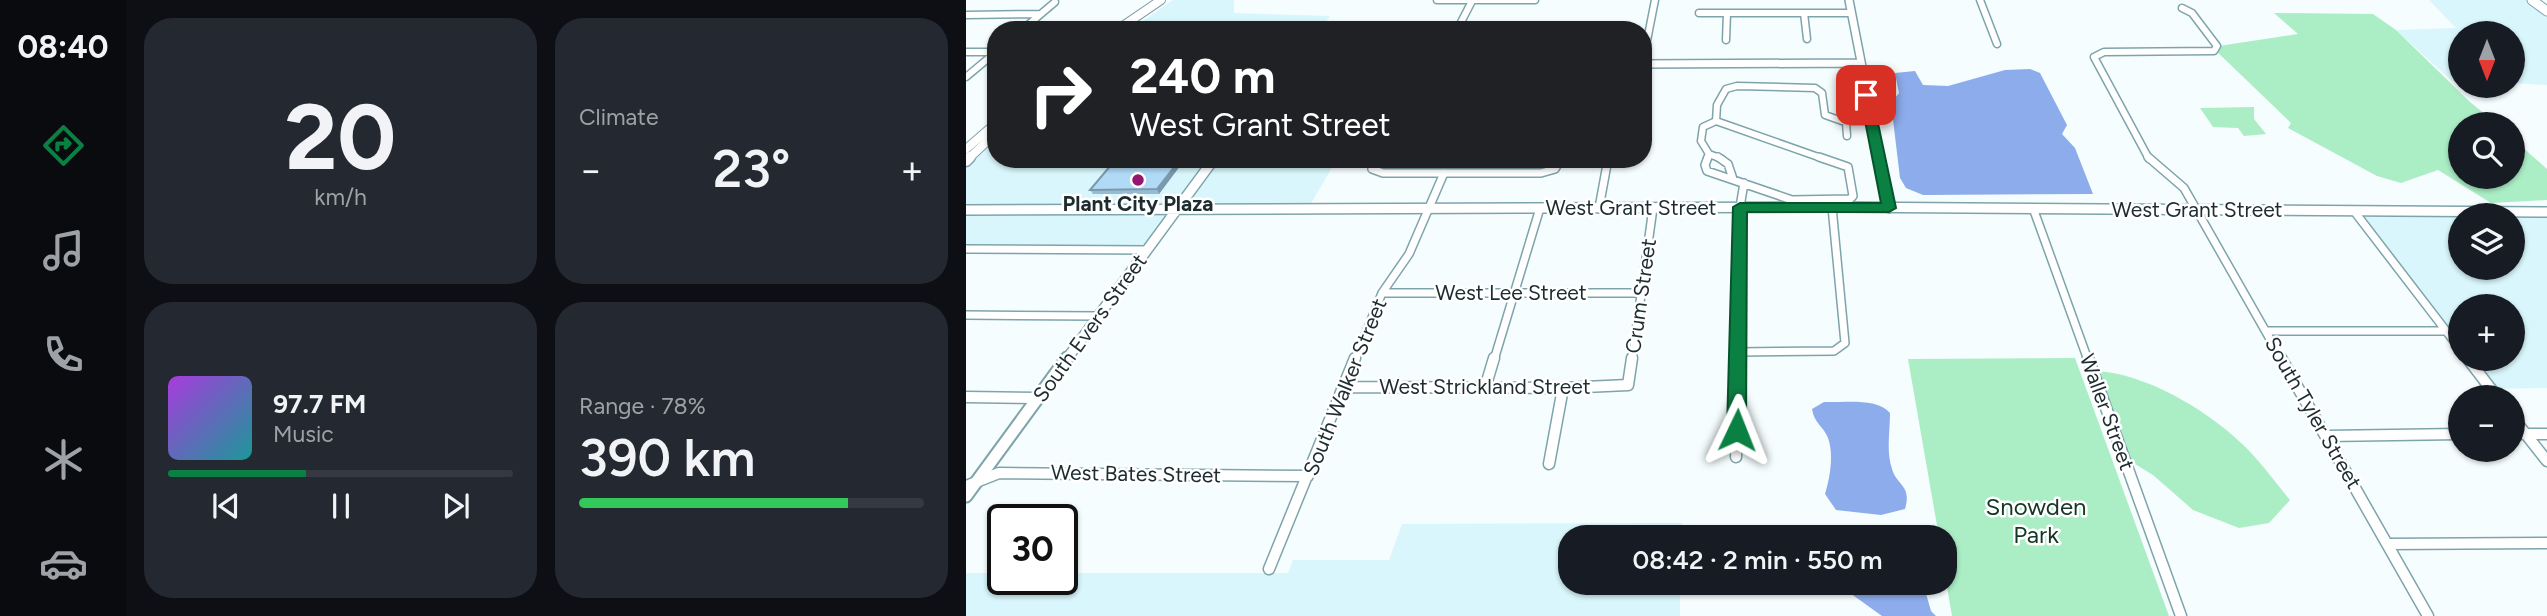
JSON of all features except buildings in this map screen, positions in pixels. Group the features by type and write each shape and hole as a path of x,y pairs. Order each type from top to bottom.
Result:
{"main road":[{"path":"1132,21 1169,0"},
{"path":"2532,0 2547,11"},
{"path":"1138,21 1160,4"},
{"path":"966,149 987,131"},
{"path":"966,161 987,141"}],"street":[{"path":"1437,0 1535,0"},
{"path":"1651,21 1655,0"},
{"path":"1849,0 1889,208"},
{"path":"1980,0 1997,44"},
{"path":"1462,21 1472,1"},
{"path":"1032,21 1055,2"},
{"name":"South Tyler Street","path":"2182,8 2192,13 2217,46 2214,51 2104,52 2094,57 2150,160 2184,188 2428,616"},
{"path":"1699,13 1850,13"},
{"path":"1726,40 1727,13"},
{"path":"1804,13 1807,39"},
{"path":"966,15 1040,14"},
{"path":"966,52 987,52"},
{"path":"967,76 987,60"},
{"path":"1652,62 1860,63"},
{"path":"1716,121 1717,105 1726,89 1737,86 1803,86 1815,88 1822,93 1825,116 1846,122 1872,121"},
{"path":"1709,154 1705,165 1707,171 1796,200 1848,200 1853,196 1847,166 1716,121 1703,127 1701,141 1709,154 1724,159 1731,165 1732,179"},
{"path":"1846,122 1847,136"},
{"name":"South Evers Street","path":"966,496 1207,168"},
{"path":"1372,169 1383,173 1545,173 1556,168"},
{"path":"1599,208 1606,168"},
{"name":"South Walker Street","path":"1269,569 1382,293 1393,283 1430,209 1444,173"},
{"path":"1736,457 1740,207 1744,183"},
{"path":"1739,352 1834,351 1845,343 1832,207"},
{"name":"West Grant Street","path":"966,210 1832,207 2547,212"},
{"path":"1485,388 1540,208"},
{"name":"Crum Street","path":"1628,385 1653,208"},
{"name":"Waller Street","path":"2033,208 2181,616"},
{"path":"2354,211 2448,334"},
{"path":"966,249 1147,250"},
{"name":"West Lee Street","path":"1382,293 1641,293"},
{"path":"966,315 1098,316"},
{"path":"2267,331 2446,331"},
{"path":"2477,371 2488,385"},
{"name":"West Strickland Street","path":"1342,387 1563,388 1628,385"},
{"path":"1549,464 1563,388"},
{"path":"966,397 1038,398"},
{"path":"2525,434 2547,434"},
{"path":"2525,434 2547,461"},
{"path":"2326,436 2448,435"},
{"name":"West Bates Street","path":"966,486 999,473 1308,476"},
{"path":"2387,544 2547,544"}],"shaded area":[{"path":"1173,0 1234,0 1234,13 1330,16 1326,21 1143,21"},
{"path":"2429,0 2529,0 2547,13 2547,85 2525,84 2525,21 2449,21"},
{"path":"2448,28 2448,77 2396,30"},
{"path":"987,145 987,168 1203,168 1174,208 966,208 966,165"},
{"path":"1212,168 1332,168 1310,205 1185,205"},
{"path":"2354,211 2448,211 2448,280 2525,280 2525,212 2547,212 2547,388 2488,385 2477,371 2525,371 2525,294 2448,294 2448,333"},
{"path":"966,213 1170,213 1145,247 966,246"},
{"path":"1682,523 1558,525 1558,595 1680,595 1680,616 966,616 966,573 987,573 987,595 1078,595 1078,573 1288,573 1293,560 1389,560 1402,524"}],"green space":[{"path":"2274,13 2373,14 2396,30 2448,81 2448,98 2466,98 2482,112 2448,112 2448,176 2438,170 2401,183 2377,176 2288,128 2291,123 2212,47 2298,34"},
{"path":"2254,107 2254,119 2266,134 2244,136 2238,128 2213,127 2200,108"},
{"path":"2525,150 2547,169 2547,200 2491,203 2469,189 2525,189"},
{"name":"Snowden Park","path":"2075,358 2169,616 1952,616 1948,595 1957,595 1957,525 1937,525 1908,359"},
{"path":"2097,371 2155,386 2210,417 2247,449 2290,500 2269,523 2239,528 2193,510 2153,475 2130,461"}],"water":[{"path":"2030,69 2040,73 2067,125 2062,134 2075,148 2093,194 1923,195 1906,188 1900,178 1891,103 1899,93 1895,73 1915,71 1923,85 1948,86 2005,70"},
{"path":"1824,402 1868,403 1890,413 1890,462 1894,475 1907,495 1905,509 1881,515 1836,510 1825,494 1831,466 1830,444 1812,409"},
{"path":"1853,595 1926,595 1931,611 1936,616 1882,616"}],"place":[{"name":"Plant City Plaza","path":"1138,180"}],"route":[{"path":"1737,430 1740,207 1889,208 1866,95"}]}
